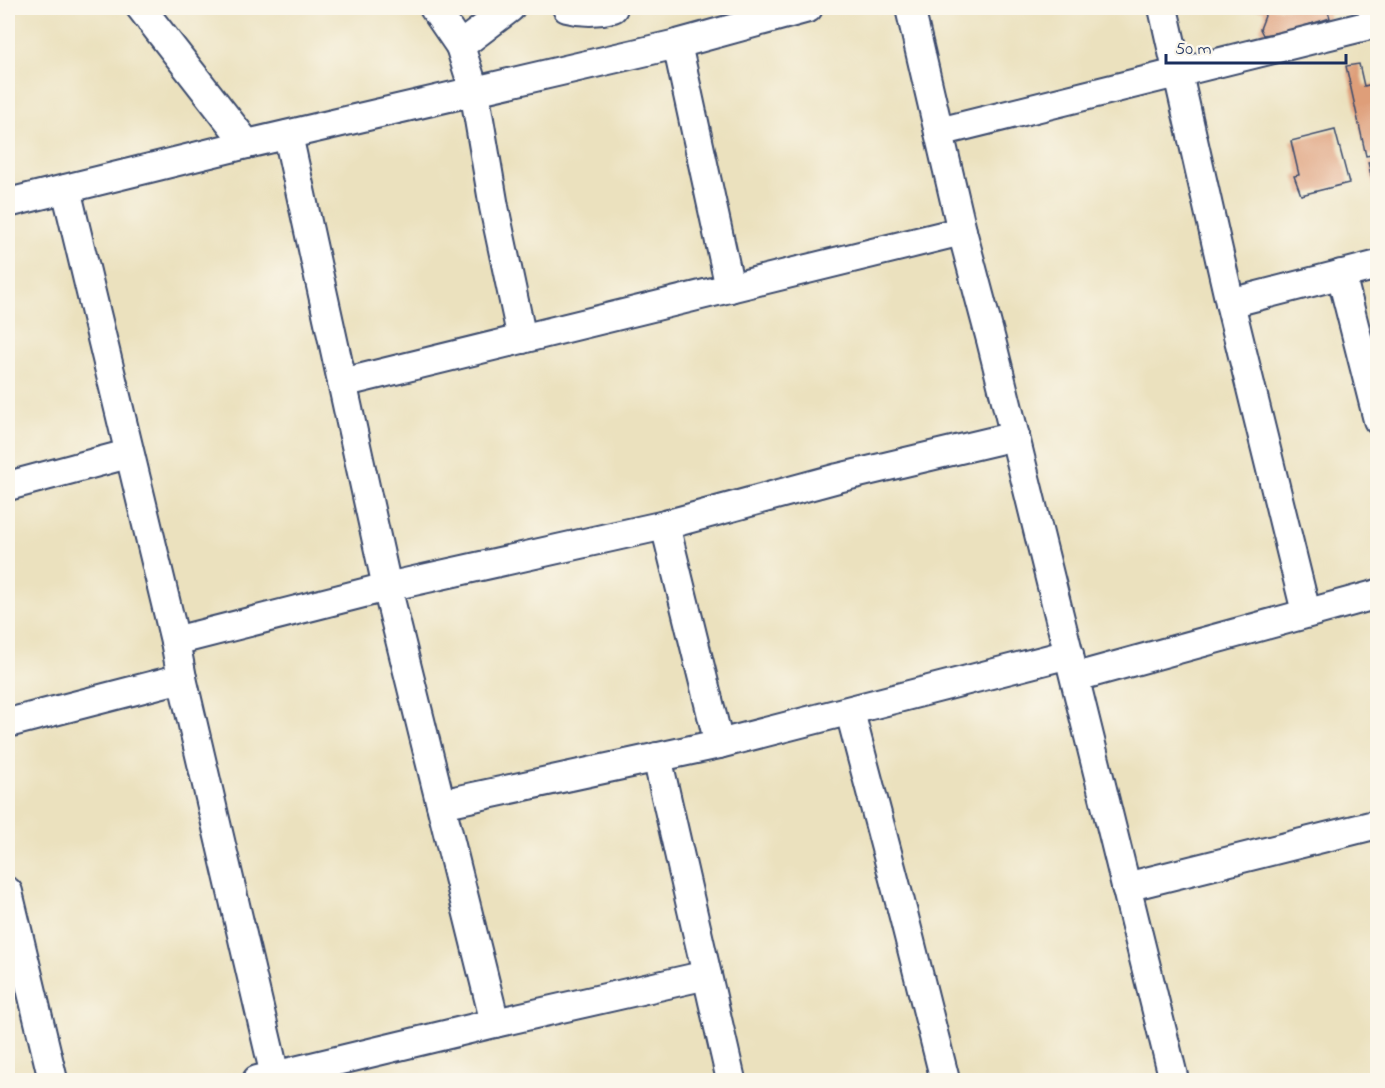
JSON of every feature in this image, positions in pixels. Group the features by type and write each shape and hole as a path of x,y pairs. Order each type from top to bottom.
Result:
{"street":[{"path":"141,8 247,144"},
{"path":"434,8 460,46 474,90 494,207 522,339"},
{"path":"460,46 510,8"},
{"path":"567,8 585,11 613,8"},
{"path":"8,203 474,90 677,44 808,8"},
{"path":"910,8 962,231 1073,666 1174,1080"},
{"path":"1163,8 1230,303 1305,612"},
{"path":"939,132 1377,23"},
{"path":"677,44 730,288"},
{"path":"288,135 387,587 495,1023"},
{"path":"66,189 128,454 175,641 270,1079 495,1023 707,975"},
{"path":"342,383 962,231"},
{"path":"1230,303 1377,265"},
{"path":"1341,274 1377,420"},
{"path":"175,641 387,587 664,525 838,478 1015,436"},
{"path":"8,486 128,454"},
{"path":"664,525 719,744"},
{"path":"441,804 719,744 850,712 1073,666 1377,594"},
{"path":"8,723 182,678"},
{"path":"850,712 945,1080"},
{"path":"657,757 731,1080"},
{"path":"1126,887 1377,824"},
{"path":"8,892 53,1080"}],"building":[{"path":"1257,8 1327,8 1330,18 1292,30 1263,35 1260,29 1265,16 1263,10"},
{"path":"1359,64 1364,86 1378,83 1378,154 1366,156 1346,66"},
{"path":"1335,130 1349,183 1301,195 1294,176 1299,175 1291,141"},
{"path":"1378,160 1378,193 1375,193 1368,162"}]}
